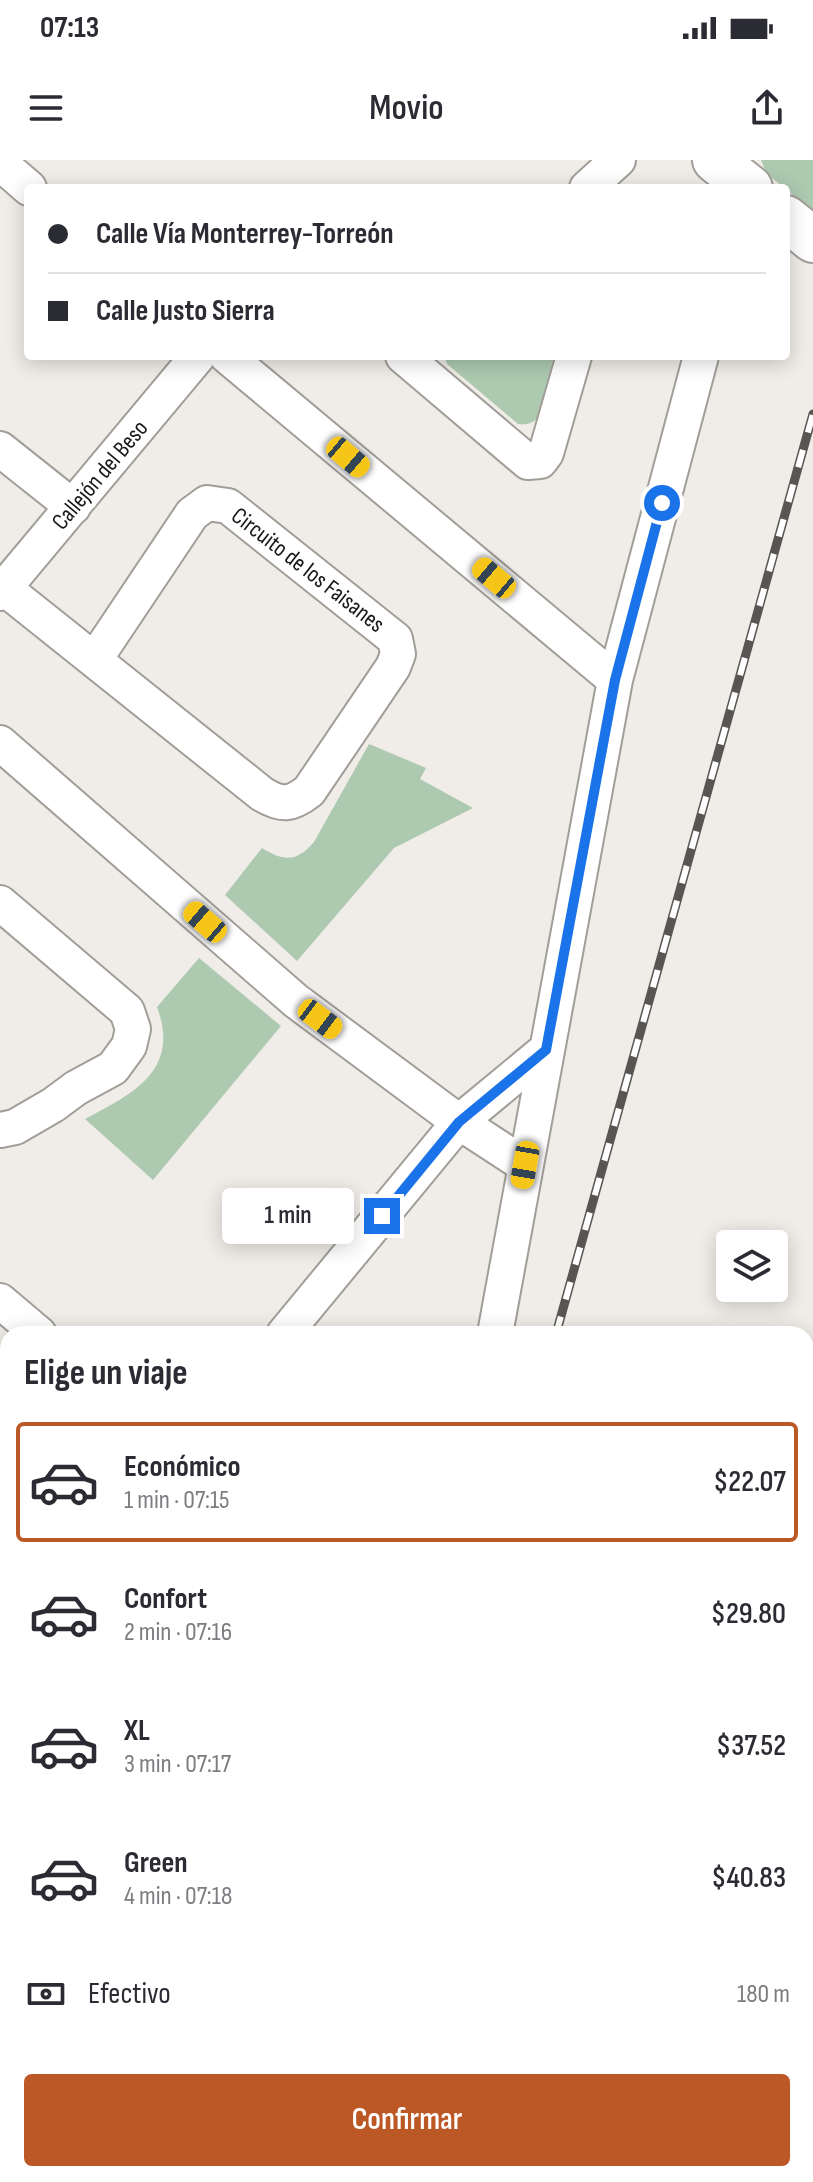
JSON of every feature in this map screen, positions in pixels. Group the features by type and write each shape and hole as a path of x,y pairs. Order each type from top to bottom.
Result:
{"street":[{"path":"591,184 618,160"},
{"path":"625,184 632,160"},
{"path":"0,163 24,184"},
{"path":"790,221 813,240"},
{"name":"Callejón del Beso","path":"2,590 195,360"},
{"path":"232,360 615,680"},
{"path":"408,360 532,463 543,458 573,360"},
{"path":"496,1326 615,680 700,360"},
{"path":"0,449 73,507"},
{"name":"Circuito de los Faisanes","path":"2,590 276,802 287,803 309,791 393,667 398,654 395,639 384,629 228,506 207,503 192,514 95,659"},
{"path":"0,743 296,1001 459,1122 525,1165"},
{"path":"0,903 127,1011 133,1029 129,1046 113,1068 15,1127 0,1130"},
{"path":"291,1326 459,1122 546,1050"},
{"path":"0,1301 30,1326"}],"green space":[{"path":"761,160 813,160 813,212 790,193 790,184 779,184 766,173"},
{"path":"446,360 553,360 538,418 529,424 518,424"},
{"path":"369,744 426,768 420,779 473,808 394,848 297,961 225,895 262,848 276,856 289,858 301,854 314,842"},
{"path":"199,958 281,1026 153,1180 85,1119 119,1100 148,1078 162,1048 163,1029 157,1007"}],"railway":[{"path":"558,1326 813,414"}],"route":[{"path":"382,1216 459,1122 546,1050 615,680 662,503"}]}
